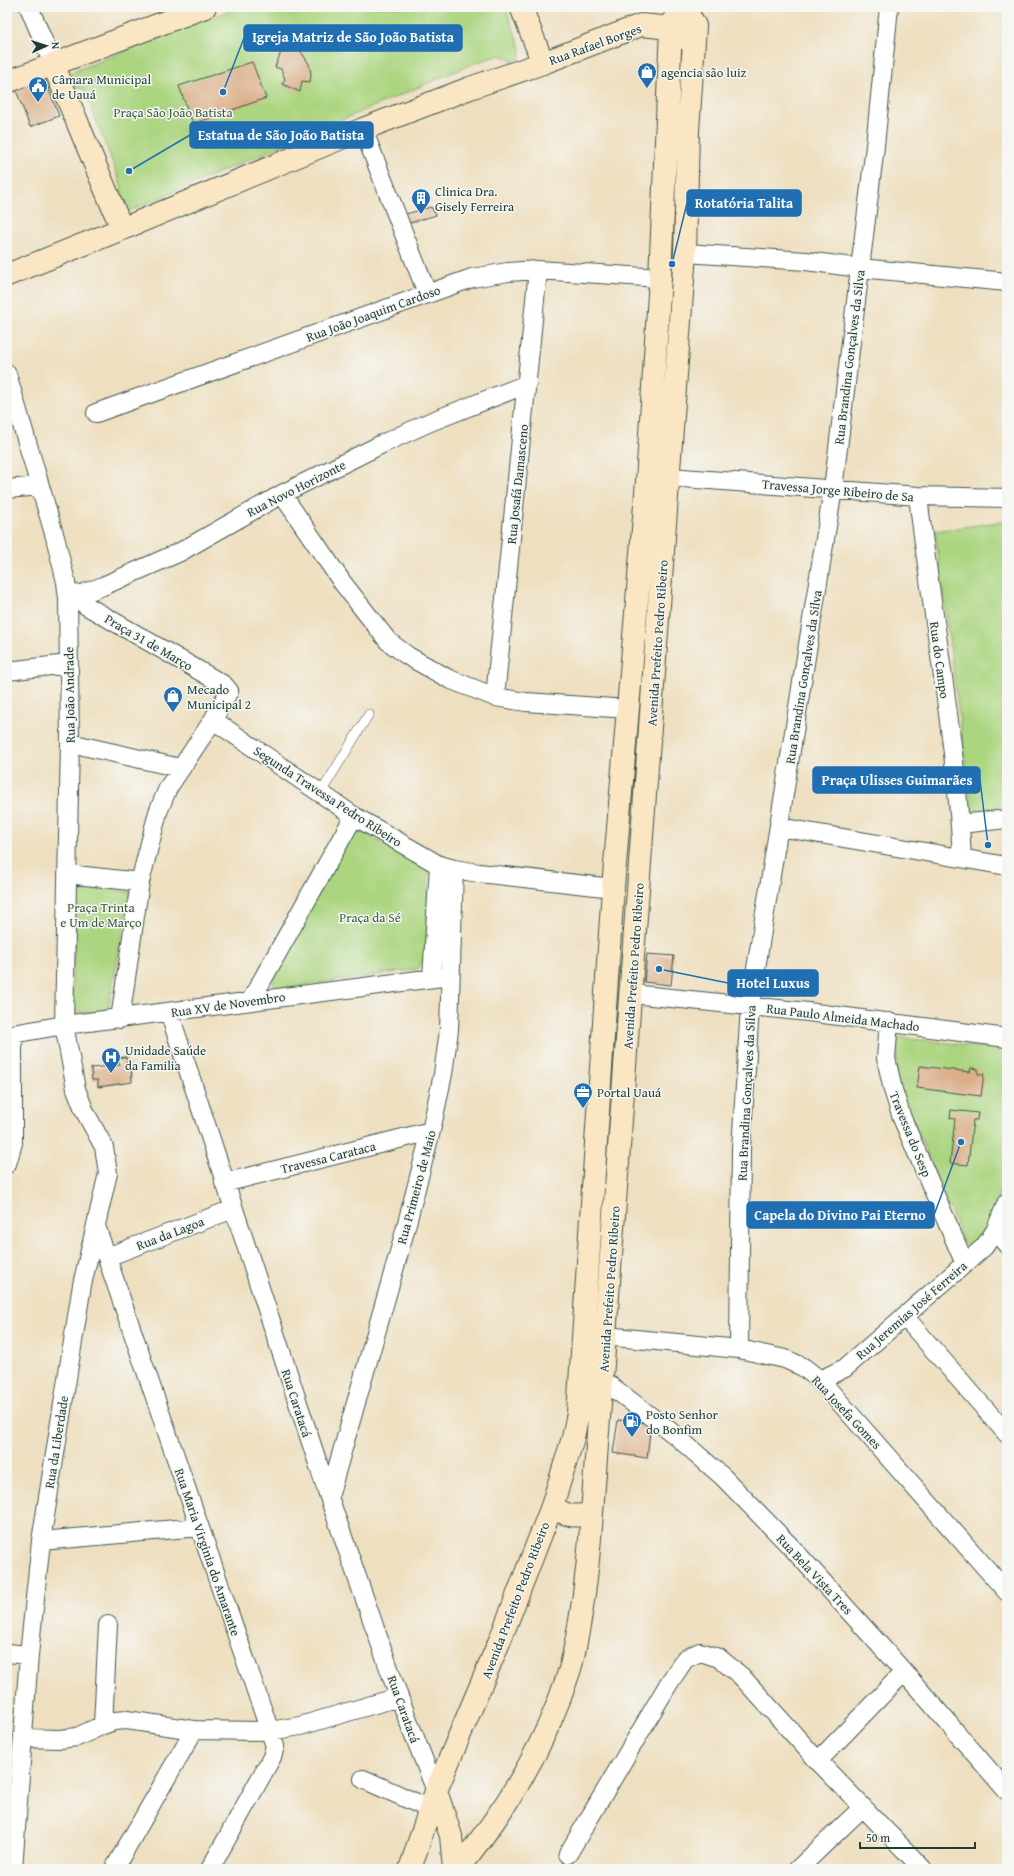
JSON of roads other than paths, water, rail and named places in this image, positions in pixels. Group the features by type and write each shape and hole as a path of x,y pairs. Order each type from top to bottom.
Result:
{"main road":[{"path":"7,82 205,7"},
{"path":"7,275 363,130 470,88 544,63 521,7"},
{"path":"672,20 675,36 682,38 690,36 697,21"},
{"name":"Rua Rafael Borges","path":"544,63 642,25 672,20"},
{"name":"Avenida Prefeito Pedro Ribeiro","path":"410,1869 433,1800 500,1640 552,1506 573,1438 578,1413 613,888 647,476 662,252 672,20"},
{"name":"Avenida Prefeito Pedro Ribeiro","path":"455,1869 476,1846 507,1800 537,1748 560,1698 570,1668 583,1608 603,1380 605,1336 670,477 686,253 688,131 697,21"},
{"path":"53,64 122,229"},
{"path":"662,252 686,253"},
{"path":"660,278 684,279"},
{"path":"647,476 670,477"},
{"path":"628,709 652,710"},
{"path":"613,888 639,890"},
{"path":"606,992 632,994"},
{"path":"581,1378 603,1380"},
{"path":"552,1506 566,1515 575,1516 592,1513"},
{"path":"433,1800 451,1836 455,1869"}],"street":[{"path":"29,7 53,64"},
{"name":"Rua Brandina Gonçalves da Silva","path":"739,1349 741,1149 750,1006 834,489 889,7"},
{"path":"363,130 427,293"},
{"path":"686,253 806,261 860,268 1007,282"},
{"name":"Rua João Joaquim Cardoso","path":"96,413 472,278 508,272 538,270 660,278"},
{"name":"Rua Josafá Damasceno","path":"495,697 538,270"},
{"name":"Rua João Andrade","path":"7,374 74,597 68,664 70,743 64,1025"},
{"name":"Rua Novo Horizonte","path":"74,597 103,586 180,552 282,494 382,444 430,422 527,384"},
{"name":"Travessa Jorge Ribeiro de Sa","path":"670,477 918,496 1006,493"},
{"path":"7,489 40,486"},
{"path":"282,494 342,582 388,641 408,656 449,679 495,697 526,702 628,709"},
{"name":"Rua do Campo","path":"918,496 952,750 962,858"},
{"name":"Praça 31 de Março","path":"74,597 85,605 228,688 228,694 213,720 168,788 158,812 140,882 120,1019"},
{"path":"7,672 68,664"},
{"name":"Segunda Travessa Pedro Ribeiro","path":"213,720 354,816 446,867 613,888"},
{"path":"70,743 180,768"},
{"path":"251,1000 354,816"},
{"path":"960,824 1007,819"},
{"path":"779,827 1007,866"},
{"path":"432,978 446,867"},
{"name":"Rua Primeiro de Maio","path":"328,1497 402,1242 432,1130 443,1074 449,1030 450,976 446,867"},
{"path":"67,874 140,882"},
{"name":"Rua XV de Novembro","path":"10,1034 64,1025 120,1019 251,1000 450,976"},
{"name":"Rua Paulo Almeida Machado","path":"632,994 889,1022 1007,1038"},
{"name":"Rua Caratacá","path":"169,1012 328,1497 399,1697 433,1800"},
{"name":"Travessa do Sesp","path":"889,1022 886,1058 892,1090 902,1118 966,1264"},
{"name":"Rua da Liberdade","path":"13,1869 29,1655 41,1541 82,1285 108,1173 104,1147 85,1112 76,1089 64,1025"},
{"path":"7,1164 13,1143 10,1034"},
{"name":"Travessa Carataca","path":"224,1182 432,1130"},
{"path":"1007,1202 995,1232 1007,1245"},
{"name":"Rua da Lagoa","path":"106,1257 233,1209"},
{"name":"Rua Maria Virginia do Amarante","path":"96,1226 198,1527 275,1746 272,1757 210,1869"},
{"name":"Rua Jeremias José Ferreira","path":"820,1380 845,1368 966,1264 984,1247 995,1232"},
{"path":"904,1316 1007,1434"},
{"name":"Rua Josefa Gomes","path":"605,1336 739,1349 786,1359 803,1367 820,1380 1007,1592"},
{"name":"Rua Bela Vista Tres","path":"603,1380 675,1435 723,1477 794,1550 904,1672 1007,1791"},
{"path":"41,1541 198,1527"},
{"path":"102,1725 108,1625"},
{"path":"568,1854 669,1683 685,1659 700,1652 719,1658 741,1676 818,1761 923,1869"},
{"path":"7,1653 29,1655"},
{"path":"818,1761 904,1672"},
{"path":"23,1738 60,1739 78,1737 102,1725 114,1721 128,1720 194,1730 270,1731 300,1726 399,1697"},
{"path":"114,1869 194,1730"},
{"path":"363,1779 433,1800"},
{"path":"798,1869 863,1807"}],"lane":[{"path":"320,794 369,714"}],"place":[{"name":"agencia são luiz","path":"647,89"},
{"name":"Igreja Matriz de São João Batista","path":"223,92"},
{"name":"Câmara Municipal de Uauá","path":"38,103"},
{"name":"Estatua de São João Batista","path":"129,171"},
{"name":"Clinica Dra. Gisely Ferreira","path":"421,215"},
{"name":"Rotatória Talita","path":"672,264"},
{"name":"Mecado Municipal 2","path":"173,713"},
{"name":"Praça Ulisses Guimarães","path":"988,845"},
{"name":"Hotel Luxus","path":"659,969"},
{"name":"Unidade Saúde da Familia","path":"111,1074"},
{"name":"Portal Uauá","path":"583,1109"},
{"name":"Capela do Divino Pai Eterno","path":"961,1142"},
{"name":"Posto Senhor do Bonfim","path":"632,1438"}],"park label":[{"name":"Praça São João Batista","path":"173,112"},
{"name":"Praça Trinta e Um de Março","path":"101,914"},
{"name":"Praça da Sé","path":"370,917"}]}
